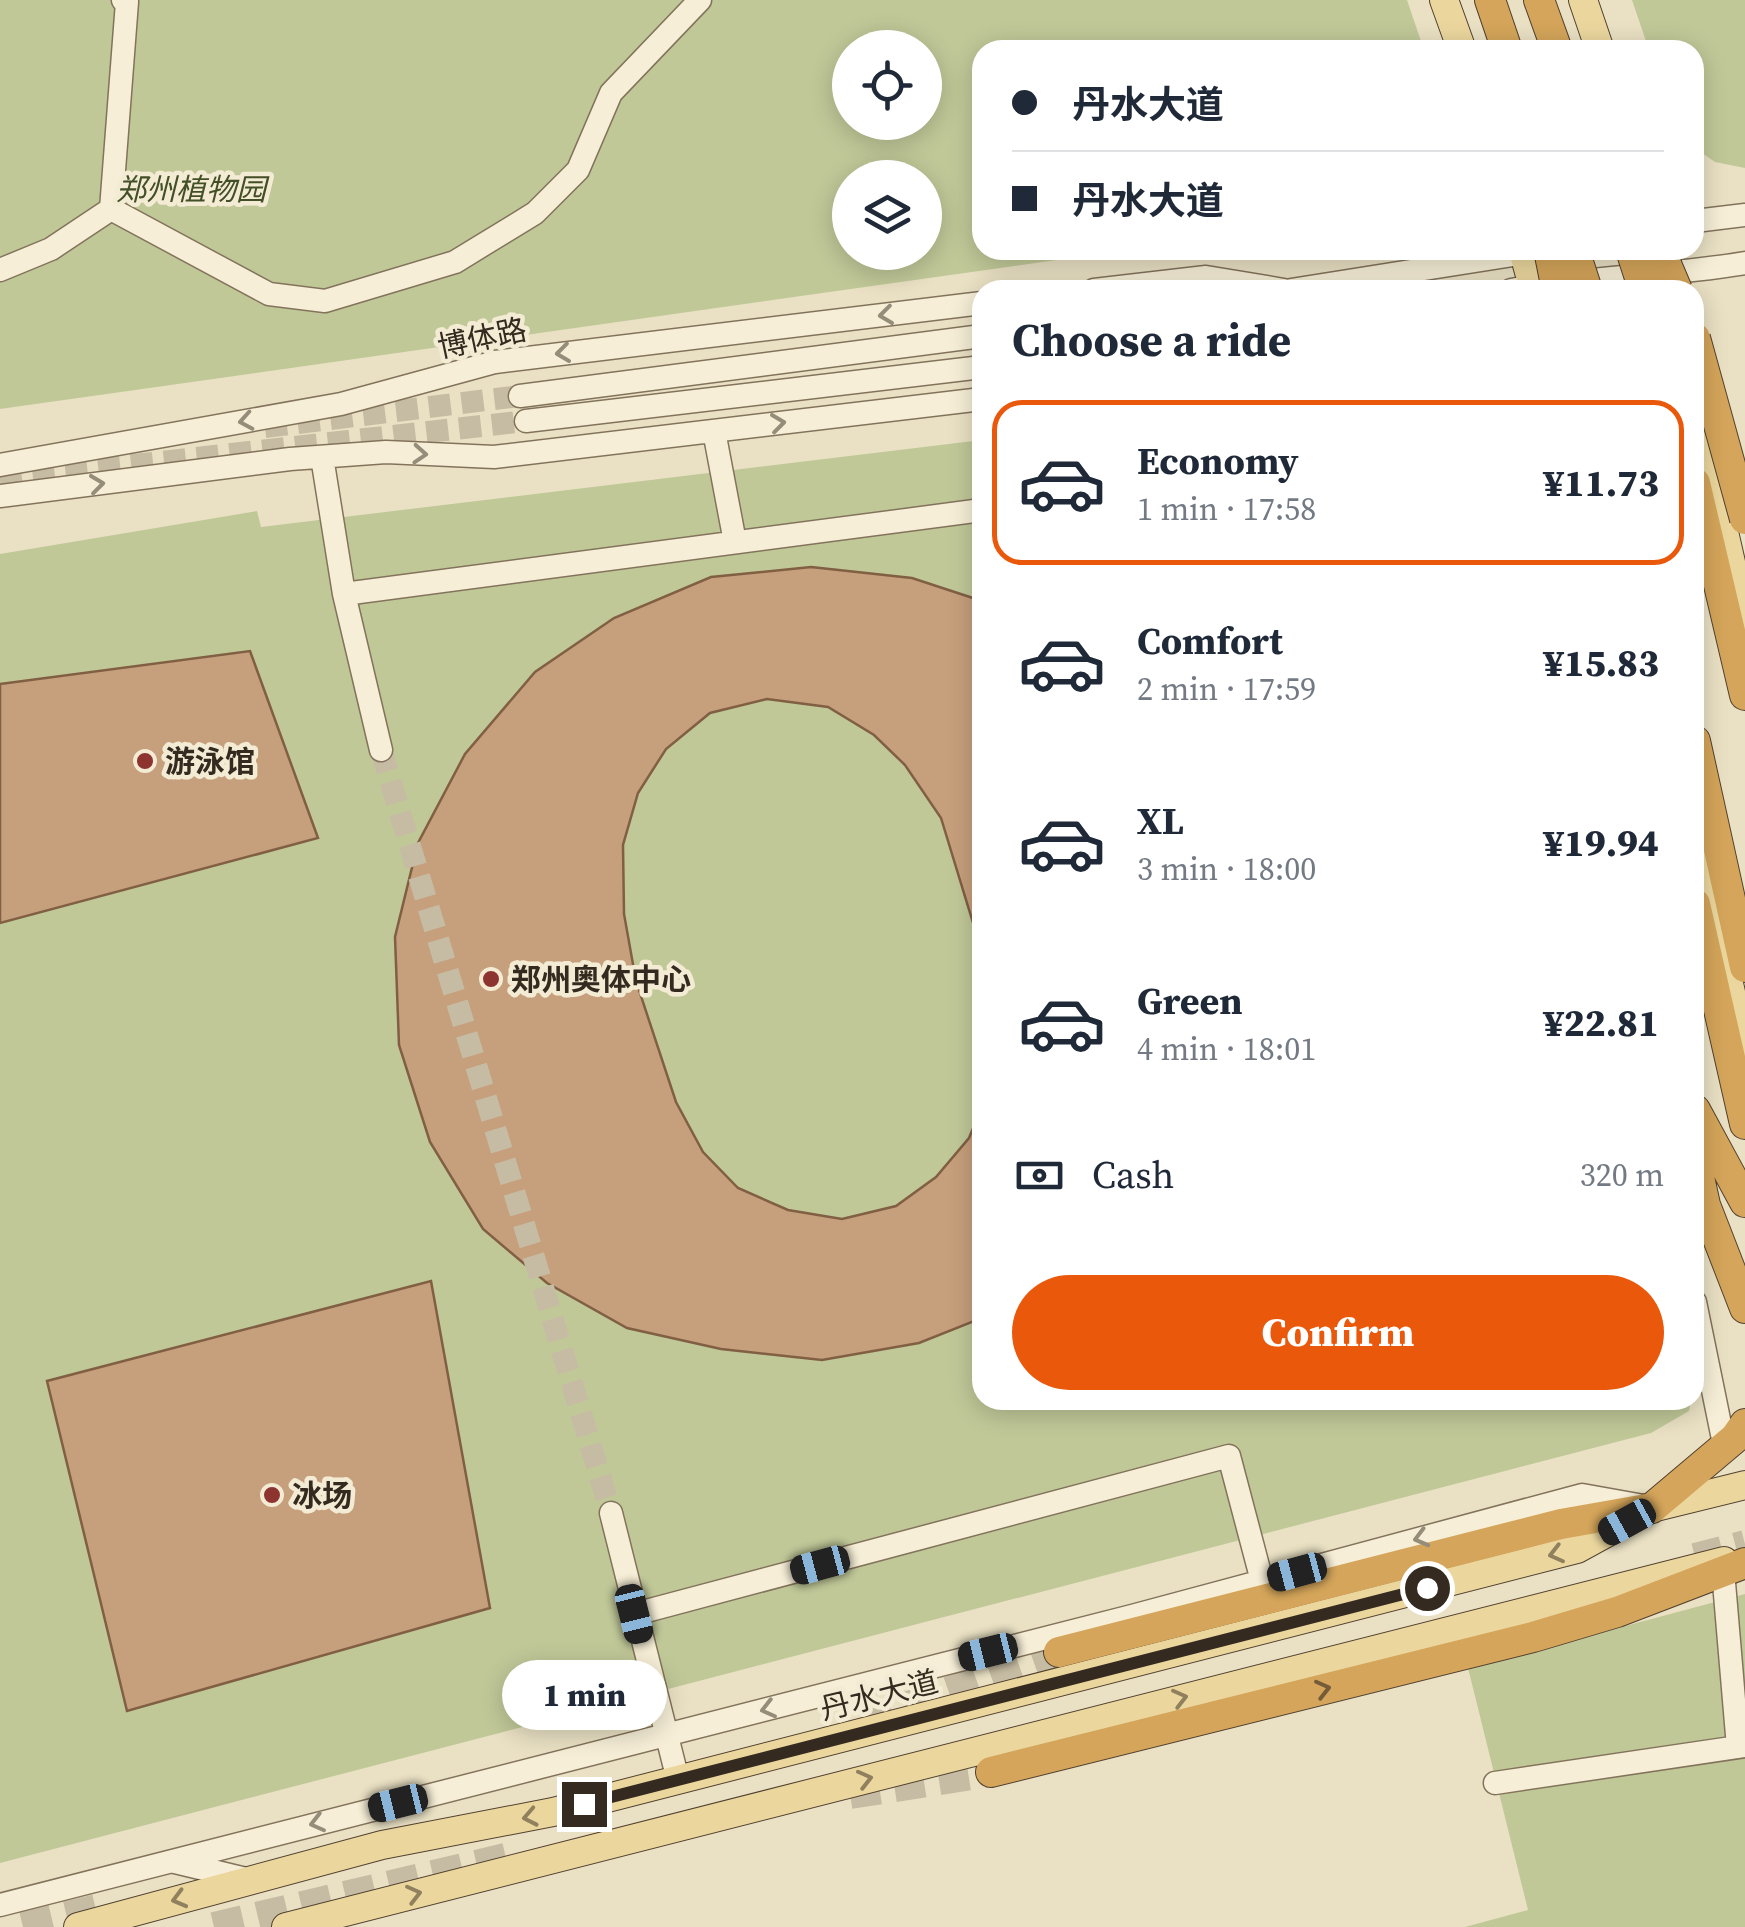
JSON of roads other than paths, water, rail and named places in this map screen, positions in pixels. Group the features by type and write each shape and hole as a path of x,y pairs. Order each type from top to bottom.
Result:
{"highway":[{"path":"1493,7 1503,40"},
{"path":"1704,368 1744,503"},
{"path":"1704,521 1745,694"},
{"path":"1704,782 1745,967"},
{"path":"1704,936 1739,1062 1745,1124"},
{"path":"1704,1127 1745,1202"},
{"path":"1704,1200 1745,1308"},
{"path":"1059,1652 1562,1524 1652,1508 1734,1434"},
{"path":"991,1772 1533,1637 1617,1612 1738,1564"}],"main road":[{"path":"1444,0 1458,40"},
{"path":"1583,0 1597,40"},
{"path":"1704,443 1745,624"},
{"path":"1704,881 1739,1062"},
{"name":"丹水大道","path":"78,1927 382,1845 552,1812 1577,1549 1652,1508 1745,1486"},
{"path":"286,1927 1738,1564"}],"street":[{"path":"111,209 269,294 325,300 455,262 535,213 578,170 611,93 700,0"},
{"path":"111,209 128,1"},
{"path":"0,270 52,249 111,209"},
{"path":"1704,219 1745,215"},
{"path":"1351,280 1478,260"},
{"path":"1581,280 1745,263"},
{"path":"1174,280 1206,276 1229,280"},
{"name":"博体路","path":"0,465 341,404 495,362 972,304"},
{"path":"520,396 972,337"},
{"path":"526,421 972,368"},
{"path":"0,496 322,456 386,452 494,457 972,400"},
{"path":"714,431 735,542"},
{"path":"322,456 344,594 381,750"},
{"path":"1731,560 1744,503"},
{"path":"344,594 972,511"},
{"path":"1704,1332 1734,1434"},
{"path":"634,1614 1229,1456 1262,1581"},
{"path":"0,1905 1582,1495 1652,1508"},
{"path":"611,1513 678,1780"},
{"path":"1495,1783 1741,1747 1738,1564"},
{"path":"170,1861 250,1880"}],"tunnel":[{"path":"265,427 520,396"},
{"path":"0,480 526,421"},
{"path":"381,750 611,1513"},
{"path":"1695,1557 1745,1544"},
{"path":"864,1722 1059,1652"},
{"path":"850,1794 991,1772"},
{"path":"214,1927 510,1857"},
{"path":"23,1927 109,1906"}],"place":[{"name":"游泳馆","path":"145,761"},
{"name":"郑州奥体中心","path":"491,979"},
{"name":"冰场","path":"272,1495"}],"park label":[{"name":"郑州植物园","path":"191,189"}]}
